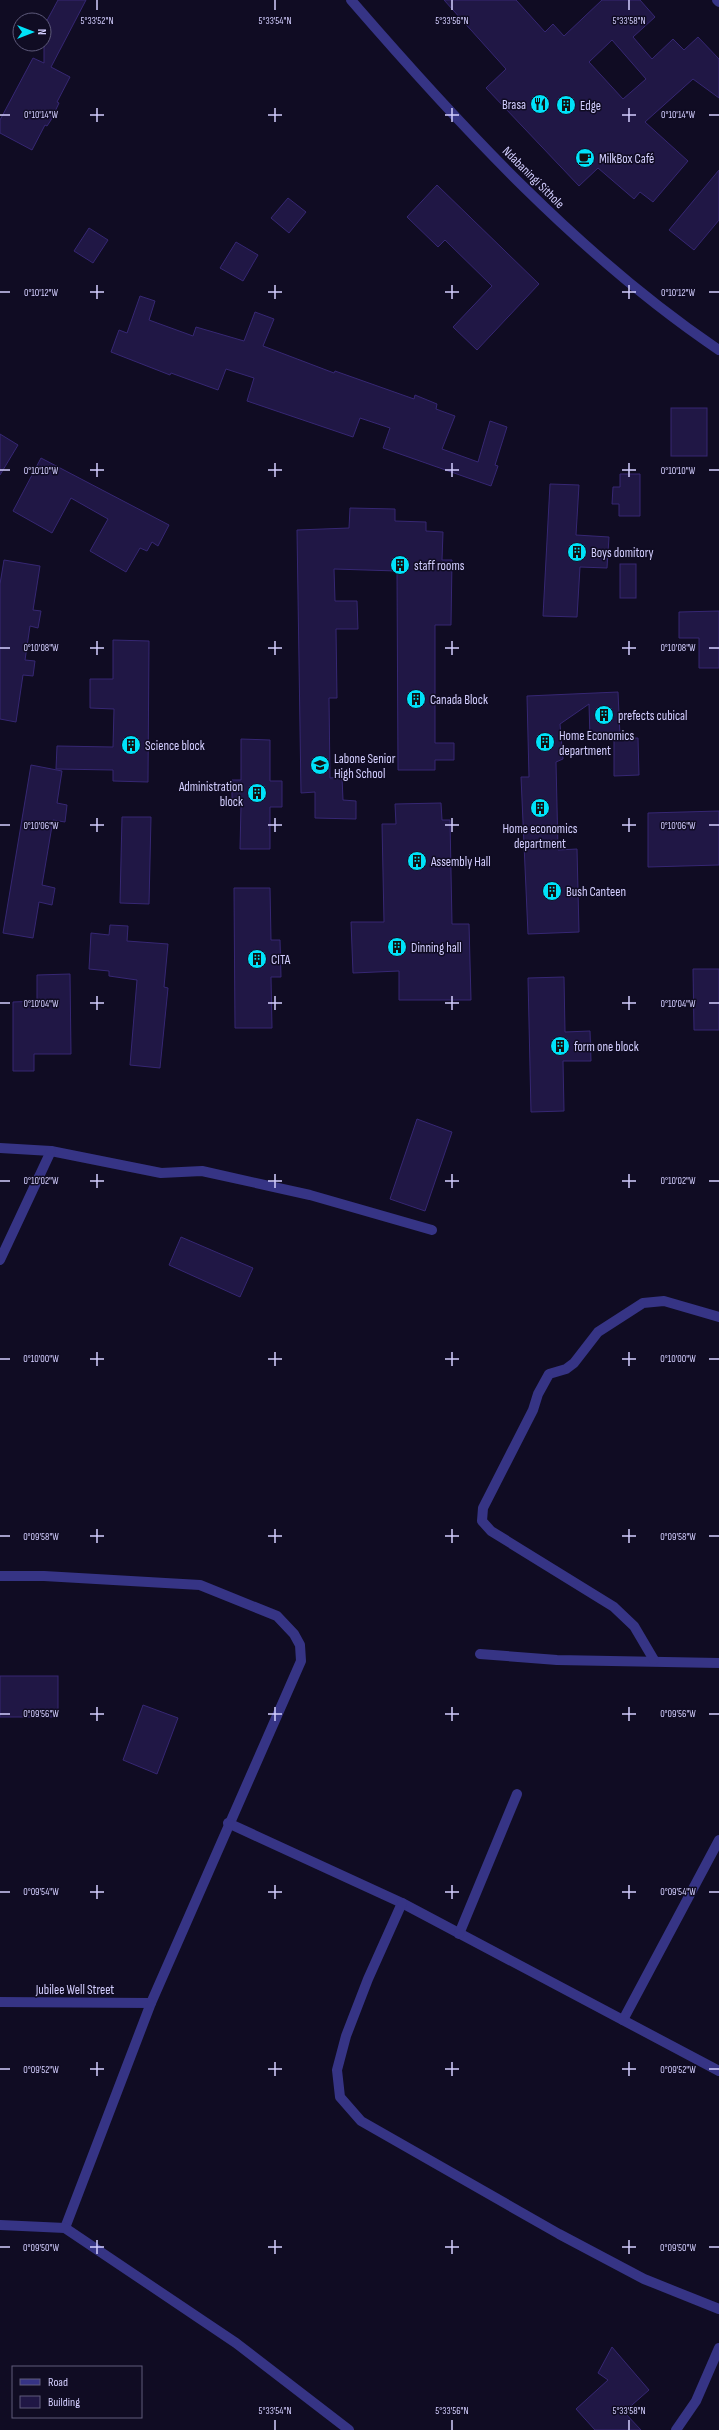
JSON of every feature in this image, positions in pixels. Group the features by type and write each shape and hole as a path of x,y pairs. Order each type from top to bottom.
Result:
{"street":[{"name":"Ndabaningi Sithole","path":"351,0 430,91 573,233 624,279 679,323 719,350"},
{"path":"0,1148 50,1150 161,1173 202,1171 310,1195 432,1230"},
{"path":"0,1260 50,1150"},
{"path":"654,1660 634,1626 614,1607 491,1531 482,1521 483,1508 533,1410 544,1379 549,1374 566,1369 574,1363 598,1332 643,1303 656,1300 664,1301 719,1318"},
{"path":"0,1576 44,1576 200,1585 277,1616 294,1634 300,1645 302,1661 228,1823 151,2003 65,2228"},
{"path":"480,1654 558,1660 654,1660 719,1663"},
{"path":"459,1934 517,1794"},
{"path":"228,1823 402,1902 459,1934 719,2071"},
{"path":"623,2020 719,1840"},
{"path":"402,1902 368,1979 346,2036 337,2070 340,2097 349,2109 361,2121 559,2234 644,2279 719,2309"},
{"name":"Jubilee Well Street","path":"0,2002 151,2003"},
{"path":"0,2225 65,2228 236,2343 349,2430"},
{"path":"676,2430 696,2401 719,2348"}],"building":[{"path":"58,0 86,0 51,67 70,77 57,102 59,103 51,120 47,126 45,125 32,150 0,133 0,120 33,58 44,63 44,52 52,52 52,12"},
{"path":"444,0 516,0 545,32 553,24 564,36 602,0 640,0 655,17 633,37 652,59 673,39 684,50 698,37 719,59 719,98 693,79 645,122 688,161 653,202 640,192 634,199 598,168 579,186 486,88 506,69","holes":["612,40 646,79 623,99 589,62"]},
{"path":"719,170 719,220 694,250 669,230"},
{"path":"437,185 539,284 477,350 453,327 492,286 445,240 438,247 407,217"},
{"path":"288,198 306,212 289,233 271,218"},
{"path":"89,228 108,240 93,263 74,251"},
{"path":"236,242 258,255 243,281 220,268"},
{"path":"140,296 155,301 149,320 193,336 196,327 244,341 255,312 274,319 263,346 334,373 335,371 414,399 415,395 437,404 436,409 455,416 442,449 478,462 490,421 507,427 495,465 498,466 491,486 383,448 390,428 360,418 353,437 247,401 254,378 226,369 218,390 171,373 170,375 111,352 119,330 127,333"},
{"path":"671,408 707,408 707,456 671,456"},
{"path":"0,434 18,445 0,475"},
{"path":"41,458 169,525 158,546 152,542 147,551 140,548 126,572 90,551 108,519 71,498 52,533 13,511"},
{"path":"620,474 640,474 640,516 619,516 619,504 612,504 613,487 620,487"},
{"name":"Boys domitory","path":"550,484 579,485 576,535 609,537 607,568 580,567 577,617 543,616"},
{"path":"350,508 395,509 395,521 426,522 426,531 443,532 442,560 452,560 451,625 435,625 435,743 454,743 454,760 435,760 435,770 398,770 397,571 334,569 335,601 357,601 358,629 336,629 337,698 329,698 330,778 342,777 343,800 356,801 356,819 315,818 315,792 301,793 297,530 349,528"},
{"path":"4,560 40,566 33,610 41,611 38,628 30,626 25,660 35,661 33,676 23,675 16,722 0,719 0,584"},
{"path":"620,564 636,564 636,598 620,598"},
{"path":"719,611 719,668 699,668 699,638 679,638 679,612"},
{"name":"Science block","path":"113,640 149,641 148,782 113,781 113,770 56,769 57,746 113,747 114,709 90,708 90,679 113,679"},
{"path":"618,692 620,736 590,738 589,704 560,724 563,759 556,762 558,850 577,849 579,932 528,934 521,777 529,777 527,696"},
{"path":"638,738 639,775 614,776 614,739"},
{"name":"Administration block","path":"241,739 270,740 270,781 282,781 282,807 270,807 270,849 240,849 241,806 232,806 232,780 241,780"},
{"path":"31,765 62,771 57,803 67,805 65,822 53,820 42,885 55,888 52,905 39,902 33,938 3,933"},
{"path":"441,803 442,820 450,820 452,924 469,924 471,1000 399,1000 399,971 353,973 351,922 384,922 382,824 396,824 395,804"},
{"path":"719,811 719,865 648,867 648,813"},
{"path":"122,817 151,817 149,904 120,903"},
{"name":"CITA","path":"234,888 270,888 271,940 280,940 281,977 271,977 272,1028 235,1028"},
{"path":"110,925 128,926 127,941 168,944 164,987 168,988 160,1068 130,1065 137,980 109,976 109,971 89,969 91,933 109,935"},
{"path":"693,969 719,969 719,1030 694,1030"},
{"path":"70,974 71,1054 34,1054 34,1071 13,1071 13,1002 37,1001 37,975"},
{"name":"form one block","path":"564,977 565,1032 590,1031 591,1061 563,1061 564,1111 531,1112 528,978"},
{"path":"417,1119 452,1132 425,1211 390,1199"},
{"path":"181,1237 253,1268 240,1297 169,1265"},
{"path":"0,1676 58,1676 58,1717 0,1717"},
{"path":"143,1705 178,1718 157,1774 123,1760"},
{"path":"612,2347 649,2390 624,2412 641,2430 595,2430 576,2409 608,2380 598,2373"}],"place":[{"name":"Brasa","path":"540,104"},
{"name":"Edge","path":"566,105"},
{"name":"MilkBox Café","path":"585,158"},
{"name":"Boys domitory","path":"577,552"},
{"name":"staff rooms","path":"400,565"},
{"name":"Canada Block","path":"416,699"},
{"name":"prefects cubical","path":"604,715"},
{"name":"Home Economics department","path":"545,742"},
{"name":"Science block","path":"131,745"},
{"name":"Labone Senior High School","path":"320,765"},
{"name":"Administration block","path":"257,793"},
{"name":"Home economics department","path":"540,808"},
{"name":"Assembly Hall","path":"417,861"},
{"name":"Bush Canteen","path":"552,891"},
{"name":"Dinning hall","path":"397,947"},
{"name":"CITA","path":"257,959"},
{"name":"form one block","path":"560,1046"}]}
